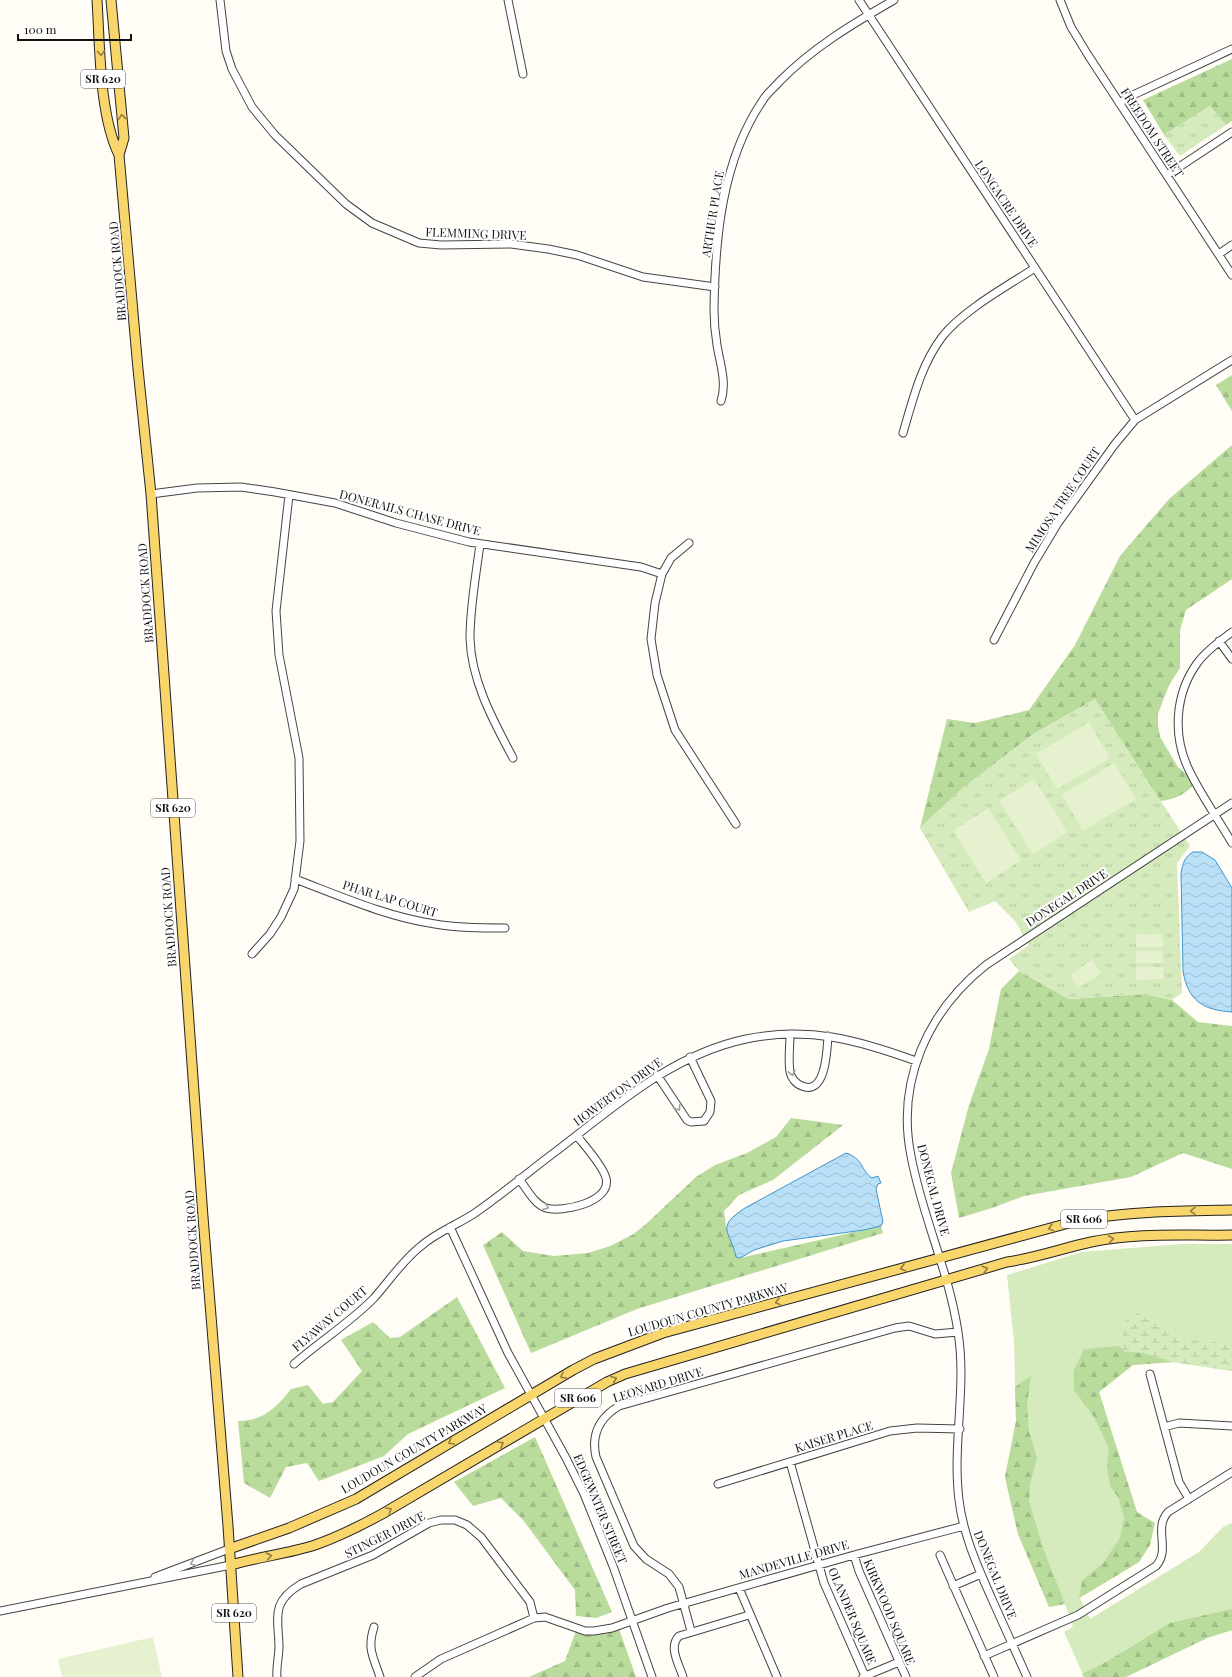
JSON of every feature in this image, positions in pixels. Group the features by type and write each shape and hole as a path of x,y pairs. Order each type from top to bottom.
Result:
{"main road":[{"name":"BRADDOCK ROAD","path":"97,0 105,98 112,140 120,155"},
{"name":"BRADDOCK ROAD","path":"111,0 124,138 120,155 138,369 151,494 202,1209 238,1677"},
{"name":"LOUDOUN COUNTY PARKWAY","path":"229,1549 289,1528 356,1499 530,1395 594,1359 663,1333 1080,1220 1110,1214 1232,1210"},
{"name":"SR 606","path":"230,1565 293,1551 349,1531 382,1514 607,1382 625,1374 1007,1262 1027,1259 1091,1242 1173,1234 1232,1235"}],"street":[{"name":"FLEMMING DRIVE","path":"220,0 226,50 232,69 252,107 275,135 346,204 372,223 418,243 441,245 511,244 548,249 577,256 643,277 715,287"},
{"path":"508,0 523,74"},
{"name":"LONGACRE DRIVE","path":"859,0 1136,420"},
{"name":"ARTHUR PLACE","path":"721,401 724,382 716,335 715,287 722,217 729,174 743,136 763,99 795,65 868,15 894,0"},
{"name":"FREEDOM STREET","path":"1060,0 1071,26 1119,103 1232,274"},
{"path":"1119,103 1133,94 1232,49"},
{"path":"1167,175 1232,132"},
{"path":"1218,254 1232,245"},
{"path":"903,433 919,380 933,351 943,336 967,314 1035,268"},
{"name":"MIMOSA TREE COURT","path":"994,640 1034,563 1058,524 1115,444 1136,420 1232,360"},
{"name":"DONERAILS CHASE DRIVE","path":"151,494 197,488 241,487 335,503 396,523 480,544 641,567 655,570 662,574"},
{"path":"252,954 270,934 281,916 294,889 300,841 299,758 279,655 276,611 289,495"},
{"path":"688,543 671,558 662,574 655,603 651,639 657,675 675,730 736,824"},
{"path":"480,544 472,607 470,639 476,670 487,708 513,758"},
{"path":"1232,632 1208,651 1191,674 1181,700 1178,721 1180,744 1189,770 1232,843"},
{"path":"1219,641 1232,659"},
{"name":"DONEGAL DRIVE","path":"1027,1677 981,1574 964,1526 958,1480 962,1374 958,1332 948,1280 915,1175 908,1136 908,1097 916,1061 922,1044 942,1010 969,978 986,965 1232,803"},
{"name":"PHAR LAP COURT","path":"295,879 354,901 433,924 458,928 505,928"},
{"path":"790,1034 791,1074 796,1083 804,1087 814,1085 823,1075 828,1036"},
{"name":"HOWERTON DRIVE","path":"450,1227 474,1213 657,1076 690,1057 748,1039 790,1034 828,1036 871,1045 916,1061"},
{"path":"657,1076 687,1120 691,1122 704,1121 710,1112 710,1101 690,1057"},
{"path":"520,1179 535,1201 546,1208 566,1208 600,1198 607,1186 605,1174 577,1136"},
{"name":"FLYAWAY COURT","path":"294,1364 373,1299 403,1262 422,1244 450,1227"},
{"name":"EDGEWATER STREET","path":"450,1227 508,1353 566,1458 587,1501 613,1566 652,1677"},
{"name":"LEONARD DRIVE","path":"691,1631 684,1603 675,1580 663,1568 646,1559 634,1546 596,1457 594,1448 596,1432 605,1416 619,1406 895,1328 913,1327 935,1334 958,1332"},
{"path":"1150,1374 1179,1482 1189,1499"},
{"path":"1164,1427 1179,1423 1232,1426"},
{"name":"KAISER PLACE","path":"718,1484 904,1428 960,1430"},
{"name":"OLANDER SQUARE","path":"790,1462 824,1583 864,1677"},
{"path":"984,1656 1078,1615 1156,1566 1163,1556 1161,1529 1164,1517 1168,1512 1232,1472"},
{"name":"STINGER DRIVE","path":"277,1677 276,1669 279,1648 277,1617 280,1604 292,1589 373,1555 429,1523 441,1520 455,1520 467,1525 481,1537 530,1602 534,1618"},
{"name":"MANDEVILLE DRIVE","path":"632,1620 684,1603 818,1565 964,1526"},
{"path":"133,1585 229,1549"},
{"name":"KIRKWOOD SQUARE","path":"854,1555 859,1571 906,1677"},
{"path":"940,1555 994,1677"},
{"path":"0,1611 230,1565"},
{"path":"953,1586 981,1574"},
{"path":"739,1588 749,1615 777,1677"},
{"path":"683,1677 673,1645 679,1636 691,1631 749,1615"},
{"path":"415,1677 441,1658 534,1618 545,1617 585,1631 612,1628 632,1620"},
{"path":"374,1627 370,1641 371,1653 380,1677"},
{"path":"864,1677 899,1662"}],"green space":[{"path":"1232,59 1232,121 1226,125 1210,106 1164,135 1143,100"},
{"path":"1210,106 1226,125 1180,156 1164,135"},
{"path":"1232,375 1232,411 1216,385"},
{"path":"1232,445 1232,579 1186,610 1180,630 1180,668 1169,685 1158,714 1160,737 1178,767 1196,782 1180,796 1159,801 1095,699 1032,735 963,788 920,828 947,719 975,723 1029,710 1075,645 1120,556 1169,499"},
{"path":"1095,699 1190,846 1177,863 1182,993 1172,1000 1145,994 1069,999 1019,971 1009,959 1029,945 1015,921 995,901 969,912 920,828 963,788 1032,735"},
{"path":"1089,722 1110,758 1057,789 1036,754"},
{"path":"1114,763 1136,799 1083,831 1062,795"},
{"path":"1034,779 1068,832 1033,854 999,801"},
{"path":"988,808 1021,860 986,883 953,831"},
{"path":"1136,934 1162,934 1163,947 1136,947"},
{"path":"1136,951 1163,951 1163,963 1136,963"},
{"path":"1092,960 1101,974 1078,988 1070,975"},
{"path":"1136,967 1163,967 1163,979 1136,980"},
{"path":"1019,971 1069,999 1145,994 1172,1000 1198,1022 1232,1026 1232,1169 1183,1153 1131,1177 1024,1196 959,1218 951,1173 969,1105 989,1049 1001,989"},
{"path":"791,1118 843,1125 773,1180 739,1195 724,1211 726,1226 740,1258 881,1226 883,1233 637,1309 531,1353 483,1245 502,1232 523,1251 554,1256 588,1253 610,1246 632,1235 645,1225 696,1177 715,1165 747,1153 776,1137"},
{"path":"1181,1244 1232,1244 1232,1371 1173,1362 1133,1365 1099,1392 1137,1512 1150,1545 1139,1562 1080,1598 1090,1619 1199,1552 1223,1527 1232,1523 1232,1630 1207,1638 1126,1677 1084,1677 1064,1632 1073,1627 1065,1604 1049,1607 1018,1534 1005,1477 1016,1421 1014,1342 1007,1275 1082,1252"},
{"path":"457,1297 505,1388 408,1434 384,1456 319,1481 307,1463 286,1467 270,1498 244,1483 238,1421 255,1419 262,1416 280,1402 291,1389 308,1385 323,1404 333,1402 362,1371 341,1340 373,1322 390,1338 400,1337"},
{"path":"1141,1310 1147,1312 1176,1338 1232,1344 1232,1371 1173,1362 1144,1353 1124,1351 1120,1346 1123,1339 1124,1322"},
{"path":"1120,1346 1124,1351 1144,1353 1173,1362 1133,1365 1099,1392 1137,1512 1155,1523 1150,1545 1139,1562 1079,1598 1082,1581 1103,1563 1120,1538 1124,1517 1118,1497 1110,1486 1107,1467 1109,1448 1094,1417 1074,1390 1074,1370 1084,1349"},
{"path":"1031,1376 1027,1406 1029,1431 1037,1458 1030,1484 1029,1501 1042,1545 1065,1604 1049,1607 1018,1534 1005,1477 1016,1421 1015,1387"},
{"path":"535,1437 612,1612 596,1618 576,1616 575,1590 523,1520 501,1498 473,1506 454,1482"},
{"path":"1232,1609 1232,1630 1207,1638 1126,1677 1084,1677 1082,1674 1108,1661 1170,1623"},
{"path":"618,1626 636,1677 529,1677 565,1661 577,1628"},
{"path":"153,1637 162,1677 62,1677 58,1659"}],"water":[{"path":"1193,852 1202,852 1215,860 1232,888 1232,1012 1213,1009 1198,1002 1193,997 1185,981 1183,971 1181,873 1186,858"},
{"path":"846,1153 856,1158 868,1175 872,1178 878,1176 881,1183 878,1184 876,1189 883,1222 881,1226 864,1230 783,1241 754,1250 740,1258 736,1257 727,1230 727,1225 730,1220 745,1208"}]}
